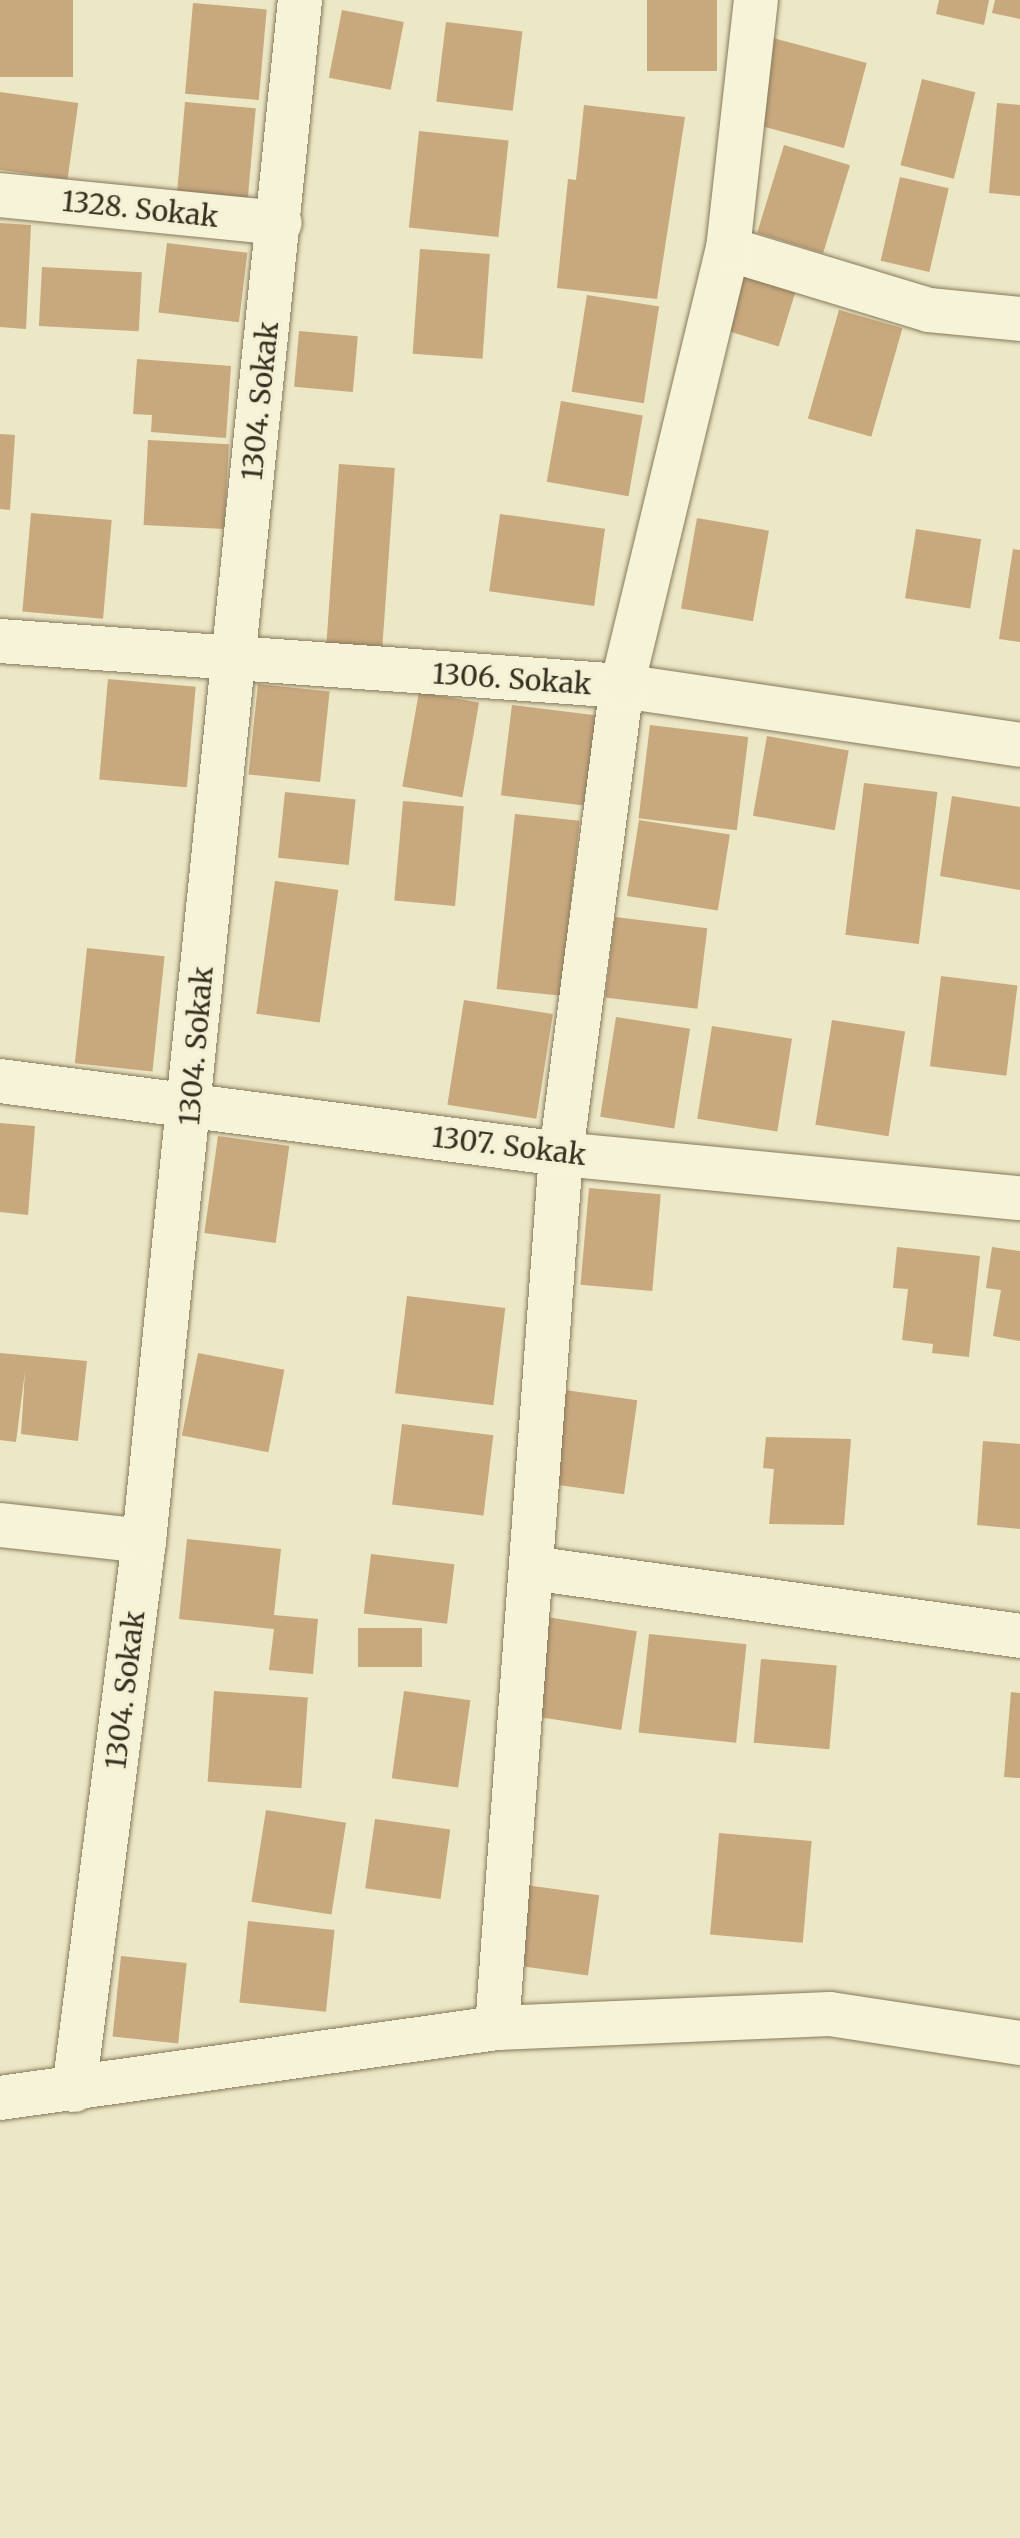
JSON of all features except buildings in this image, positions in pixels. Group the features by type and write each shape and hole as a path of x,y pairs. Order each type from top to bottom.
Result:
{"street":[{"name":"1304. Sokak","path":"74,2090 144,1541 191,1105 232,660 280,223 300,0"},
{"path":"497,2028 561,1154 622,686 728,249 756,0"},
{"name":"1328. Sokak","path":"0,195 280,223"},
{"path":"728,249 929,310 1020,319"},
{"name":"1306. Sokak","path":"0,641 622,686 1020,745"},
{"name":"1307. Sokak","path":"0,1081 561,1154 1020,1198"},
{"path":"0,1525 144,1541"},
{"path":"531,1568 1020,1636"},
{"path":"0,2098 497,2028 830,2014 1020,2043"}]}
